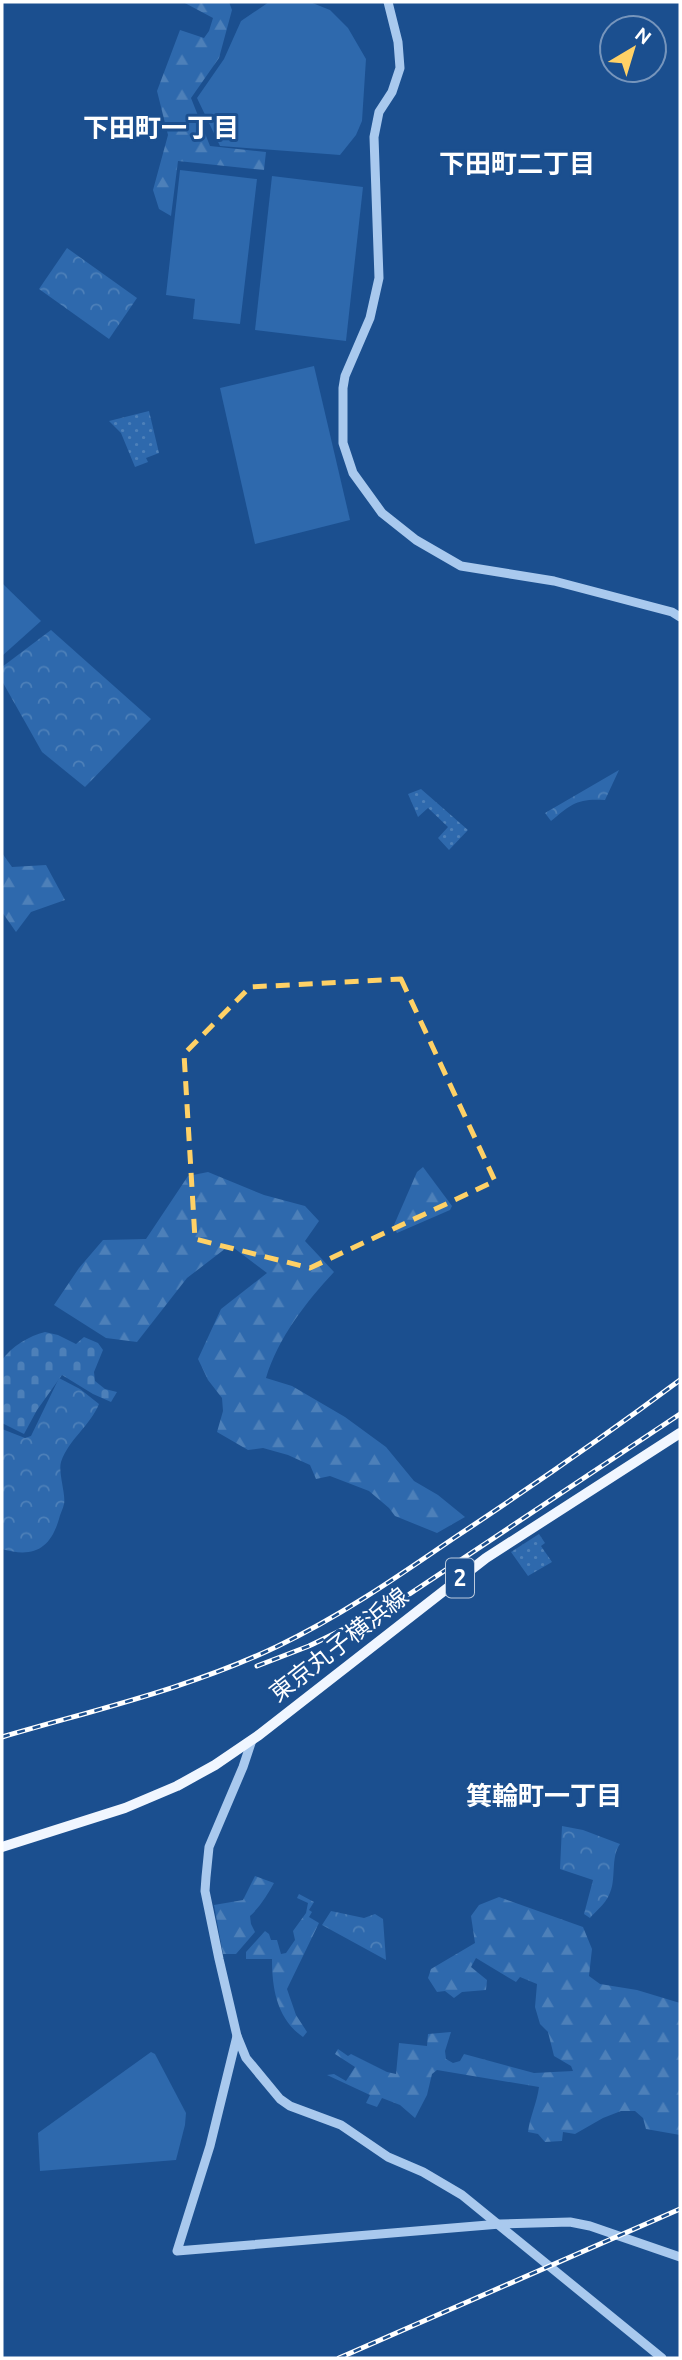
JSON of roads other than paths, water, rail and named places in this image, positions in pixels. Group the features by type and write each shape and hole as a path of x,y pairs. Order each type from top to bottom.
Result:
{"main road":[{"name":"東京丸子横浜線","path":"2,1847 137,1803 195,1776 252,1740 486,1558 680,1433"}],"street":[{"path":"388,2 401,53 400,68 392,92 379,112 374,137 379,278 370,318 345,376 343,388 343,443 353,473 382,513 416,540 461,566 585,588 672,612 680,617"},
{"path":"252,1740 209,1847 206,1877 207,1898 237,2036 248,2060 280,2099 290,2106 341,2125 388,2157 454,2189 662,2358"},
{"path":"237,2036 210,2146 177,2251 500,2224 570,2222 590,2226 680,2257"}],"railway":[{"path":"2,1737 177,1686 245,1661 301,1634 411,1567 680,1380"},
{"path":"257,1666 309,1646 393,1605 680,1414"},
{"path":"339,2358 680,2209"}],"district":[{"name":"下田町一丁目","path":"161,128"},
{"name":"下田町二丁目","path":"517,164"},
{"name":"箕輪町一丁目","path":"544,1796"}]}
